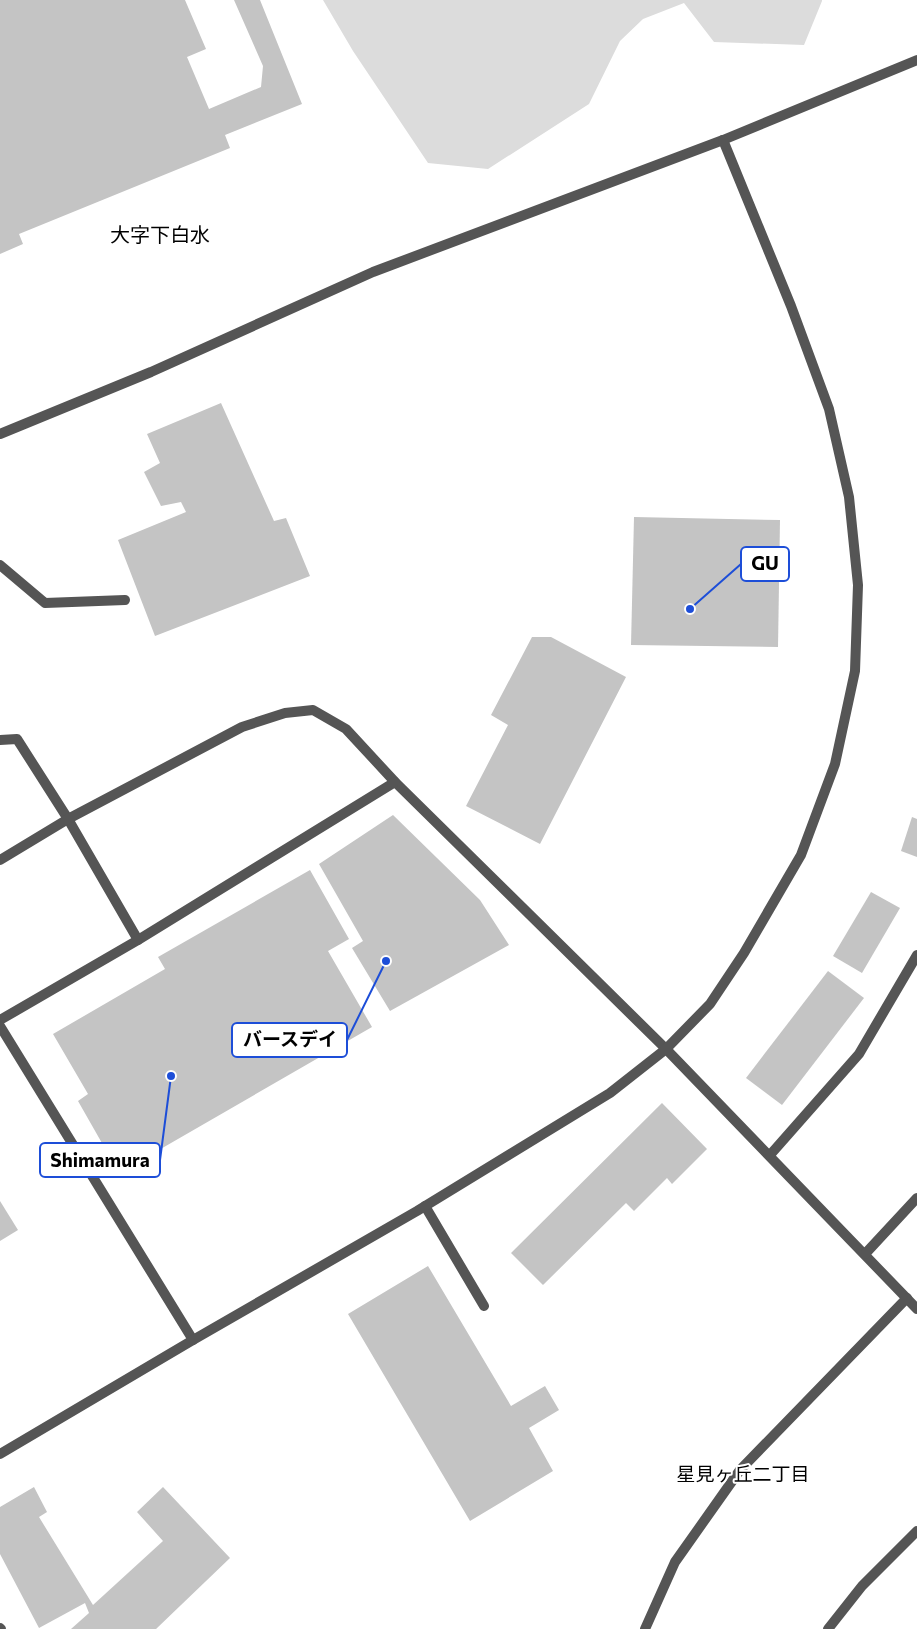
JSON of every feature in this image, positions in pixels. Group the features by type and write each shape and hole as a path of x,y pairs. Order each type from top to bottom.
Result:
{"street":[{"path":"0,434 151,372 373,272 723,140 917,60"},
{"path":"0,1454 425,1206 610,1093 666,1049 710,1004 744,953 800,855 835,764 855,671 858,585 849,497 829,408 791,306 723,140"},
{"path":"0,565 45,603 125,600"},
{"path":"0,860 68,819 242,727 285,713 313,710 346,729 395,782 666,1049 917,1309"},
{"path":"0,740 17,739 68,819 138,940"},
{"path":"0,1020 138,940 395,782"},
{"path":"770,1155 859,1054 917,955"},
{"path":"0,1026 193,1340"},
{"path":"865,1254 917,1198"},
{"path":"425,1206 484,1306"},
{"path":"645,1629 675,1562 740,1470 906,1298"},
{"path":"828,1629 862,1586 917,1531"}],"shaded area":[{"path":"323,0 822,1 804,45 714,42 684,3 643,19 620,41 589,104 488,169 428,163 353,51"}],"building":[{"path":"0,0 185,0 206,49 187,57 209,109 261,87 263,66 234,0 260,0 302,104 225,135 230,148 19,234 23,244 0,254"},
{"path":"221,403 274,521 286,518 310,576 155,636 118,540 186,512 181,502 161,506 144,472 160,463 147,434"},
{"path":"634,517 780,520 778,647 631,645"},
{"path":"532,637 551,637 626,677 540,844 466,806 508,725 491,715"},
{"path":"393,815 480,900 509,945 390,1011 352,948 363,941 319,864"},
{"path":"912,817 917,819 917,857 901,851"},
{"path":"310,870 349,939 328,951 372,1027 119,1173 78,1101 88,1094 53,1034 165,969 158,957"},
{"path":"871,892 900,908 862,973 833,956"},
{"path":"828,971 864,998 782,1105 746,1078"},
{"path":"662,1103 707,1149 672,1184 667,1178 634,1211 626,1203 543,1285 511,1253"},
{"path":"0,1201 18,1230 0,1241"},
{"path":"428,1266 511,1406 545,1386 559,1410 529,1428 553,1471 470,1521 348,1314"},
{"path":"34,1487 47,1512 39,1517 93,1605 163,1541 137,1512 163,1487 230,1558 156,1629 71,1629 89,1613 85,1603 39,1628 0,1554 0,1507"}],"place":[{"name":"GU","path":"690,609"},
{"name":"バースデイ","path":"386,961"},
{"name":"Shimamura","path":"171,1076"}],"district":[{"name":"大字下白水","path":"160,234"},
{"name":"星見ヶ丘二丁目","path":"743,1473"}]}
